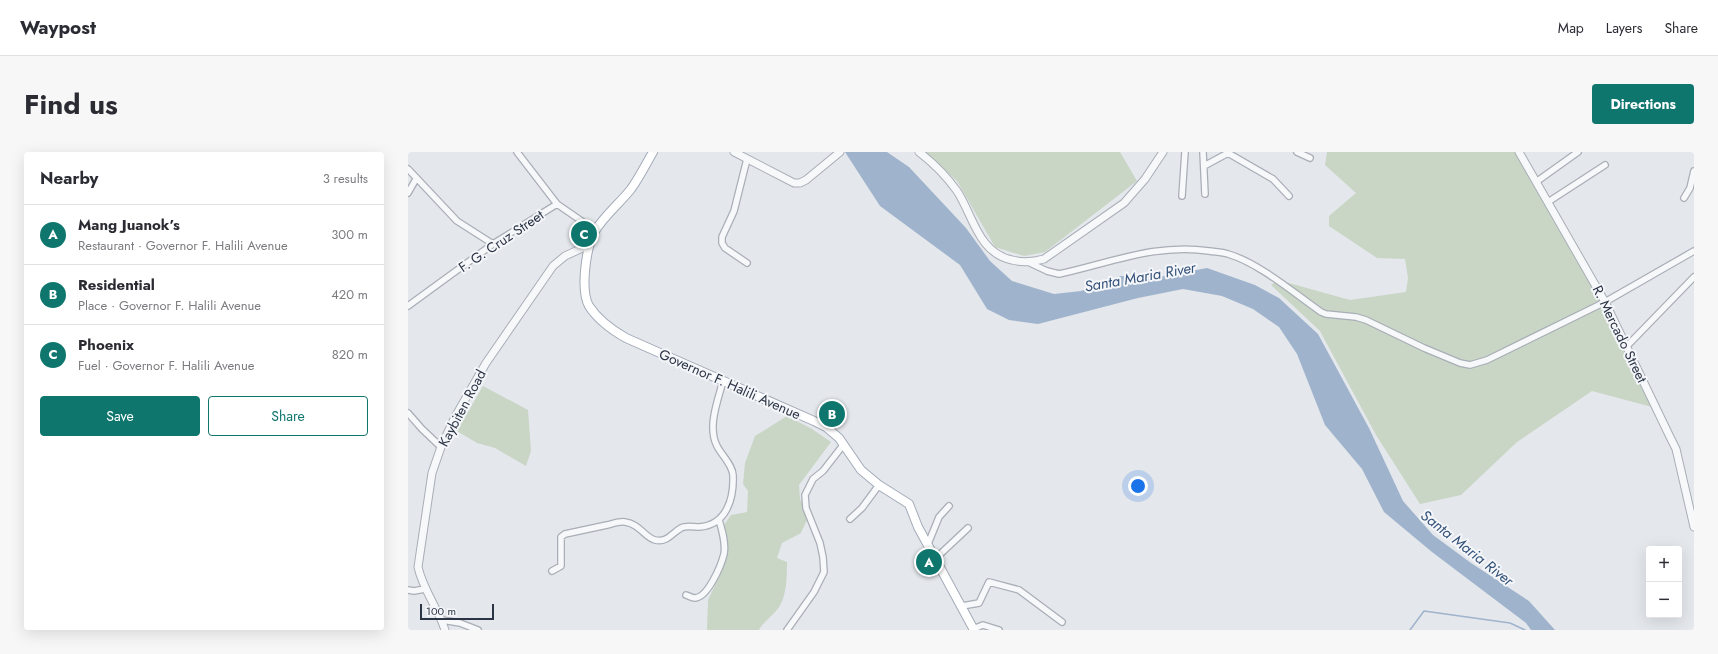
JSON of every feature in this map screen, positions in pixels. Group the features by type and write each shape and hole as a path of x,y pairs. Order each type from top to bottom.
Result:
{"main road":[{"name":"Governor F. Halili Avenue","path":"653,152 632,188 596,230 590,245 585,274 587,300 590,306 603,321 626,338 814,421 833,433 844,444 861,470 879,485 910,504 918,527 962,606 973,629"}],"street":[{"path":"517,152 557,204"},
{"path":"734,152 794,183 806,180 840,152"},
{"path":"919,152 950,182 957,191 985,244 994,252 1006,259 1030,263 1047,271 1059,274 1136,254 1179,249 1202,250 1228,254 1257,268 1321,312 1326,314 1356,316 1448,359 1470,365 1487,360 1605,302 1694,251"},
{"path":"1030,263 1044,259 1059,250 1124,204 1145,180 1162,152"},
{"path":"1182,196 1185,152"},
{"path":"1203,152 1205,194"},
{"path":"1297,152 1310,158"},
{"name":"R. Mercado Street","path":"1519,152 1605,302 1676,449 1694,526"},
{"path":"1536,182 1578,152"},
{"path":"1204,166 1229,153 1273,179 1289,196"},
{"path":"746,159 734,211 722,237 722,243 725,248 747,263"},
{"path":"1548,202 1606,164"},
{"path":"408,170 457,221 493,244"},
{"path":"1684,198 1690,188 1694,171"},
{"path":"408,193 416,179"},
{"name":"F. G. Cruz Street","path":"408,306 493,244 557,204 596,230"},
{"name":"Kaybiten Road","path":"445,630 442,620 425,588 418,567 432,473 441,446 455,417 486,363 553,266 565,256 590,245"},
{"path":"1627,346 1694,277"},
{"path":"552,571 562,566 561,537 565,534 624,522 640,528 650,539 660,541 666,540 682,527 699,527 709,525 719,520 727,511 731,500 733,485 733,473 731,466 716,444 713,430 715,413 723,381"},
{"path":"408,413 422,429 441,446"},
{"path":"787,630 814,592 824,572 824,557 806,508 805,495 813,479 823,471 844,444"},
{"path":"850,519 862,508 879,485"},
{"path":"928,544 939,517 949,506"},
{"path":"686,595 694,598 700,596 711,584 719,569 724,553 723,538 719,520"},
{"path":"935,559 968,528"},
{"path":"962,606 979,604 988,582 1019,590 1062,622"},
{"path":"408,590 414,591 425,588"},
{"path":"442,620 460,623 478,630"},
{"path":"973,629 983,625 998,630"}],"green space":[{"path":"924,152 1120,152 1137,181 1045,252 1024,256 995,247 957,181"},
{"path":"1327,152 1516,152 1586,274 1652,407 1592,391 1517,442 1461,495 1420,504 1376,435 1320,331 1271,285 1278,280 1350,300 1406,292 1408,278 1405,259 1377,258 1329,226 1329,216 1356,193 1325,165"},
{"path":"483,386 528,410 531,451 526,466 495,448 477,443 457,431"},
{"path":"787,416 812,429 831,442 799,485 800,499 809,519 801,533 782,543 777,558 787,562 786,588 782,601 780,606 759,630 707,630 708,600 722,571 728,548 724,525 731,515 747,512 748,491 743,484 745,463 755,436"}],"water":[{"path":"845,152 887,152 909,167 966,228 990,261 1012,281 1054,294 1081,291 1121,276 1154,278 1207,268 1255,285 1279,298 1318,334 1369,428 1403,501 1433,535 1471,563 1529,601 1555,630 1531,630 1526,623 1432,552 1384,512 1362,469 1325,425 1297,354 1279,327 1253,309 1222,296 1183,289 1138,298 1038,324 1009,320 987,309 960,265 880,206"}],"waterway":[{"path":"1410,630 1424,611 1510,623 1525,630"}],"place":[{"name":"Phoenix","path":"584,234"},
{"name":"Residential","path":"832,414"},
{"name":"Mang Juanok’s","path":"929,562"}],"water label":[{"name":"Santa Maria River","path":"1140,277"},
{"name":"Santa Maria River","path":"1467,548"}]}
